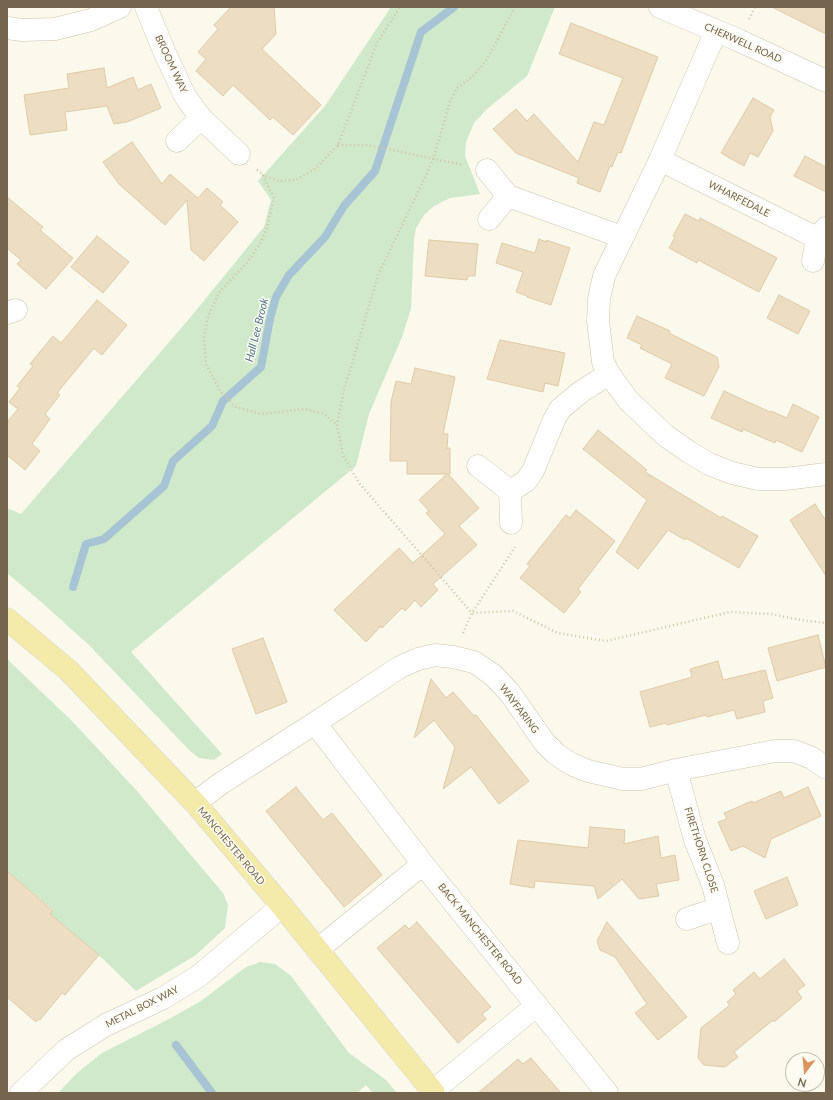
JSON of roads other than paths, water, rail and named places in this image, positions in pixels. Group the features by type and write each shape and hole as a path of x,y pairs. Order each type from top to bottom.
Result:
{"main road":[{"name":"MANCHESTER ROAD","path":"7,619 68,670 195,803 282,906 434,1092"}],"street":[{"path":"7,28 22,30 54,29 91,20 120,7"},
{"name":"BROOM WAY","path":"146,7 185,96 200,118 239,154"},
{"name":"CHERWELL ROAD","path":"660,7 826,81"},
{"path":"716,31 660,160 604,276 599,299 598,321 603,362 609,374 628,400 666,436 709,464 732,473 758,479 784,479 826,474"},
{"path":"177,141 200,118"},
{"name":"WHARFEDALE","path":"660,160 822,233 813,261"},
{"path":"487,170 508,196 622,237"},
{"path":"489,219 508,196"},
{"path":"510,491 526,481 533,471 560,409 582,391 609,374"},
{"path":"478,466 510,491"},
{"path":"510,491 511,523"},
{"name":"WAYFARING","path":"195,803 220,784 400,667 418,659 435,656 453,657 474,662 493,675 510,693 544,742 556,754 571,764 588,771 623,779 641,779 676,770 774,751 794,751 812,758 826,768"},
{"name":"BACK MANCHESTER ROAD","path":"315,723 423,864 607,1093"},
{"name":"FIRETHORN CLOSE","path":"676,770 696,840 713,885 728,942"},
{"path":"317,950 423,864"},
{"name":"METAL BOX WAY","path":"20,1093 66,1050 106,1025 163,998 199,976 282,906"},
{"path":"687,919 719,908"},
{"path":"434,1092 537,1005"}],"waterway":[{"name":"Hall Lee Brook","path":"73,587 86,544 104,539 164,486 173,461 212,426 223,401 261,367 270,319 276,297 289,275 325,237 344,206 375,171 421,32 454,7"},
{"name":"Hall Lee Brook","path":"176,1045 212,1093"}]}
